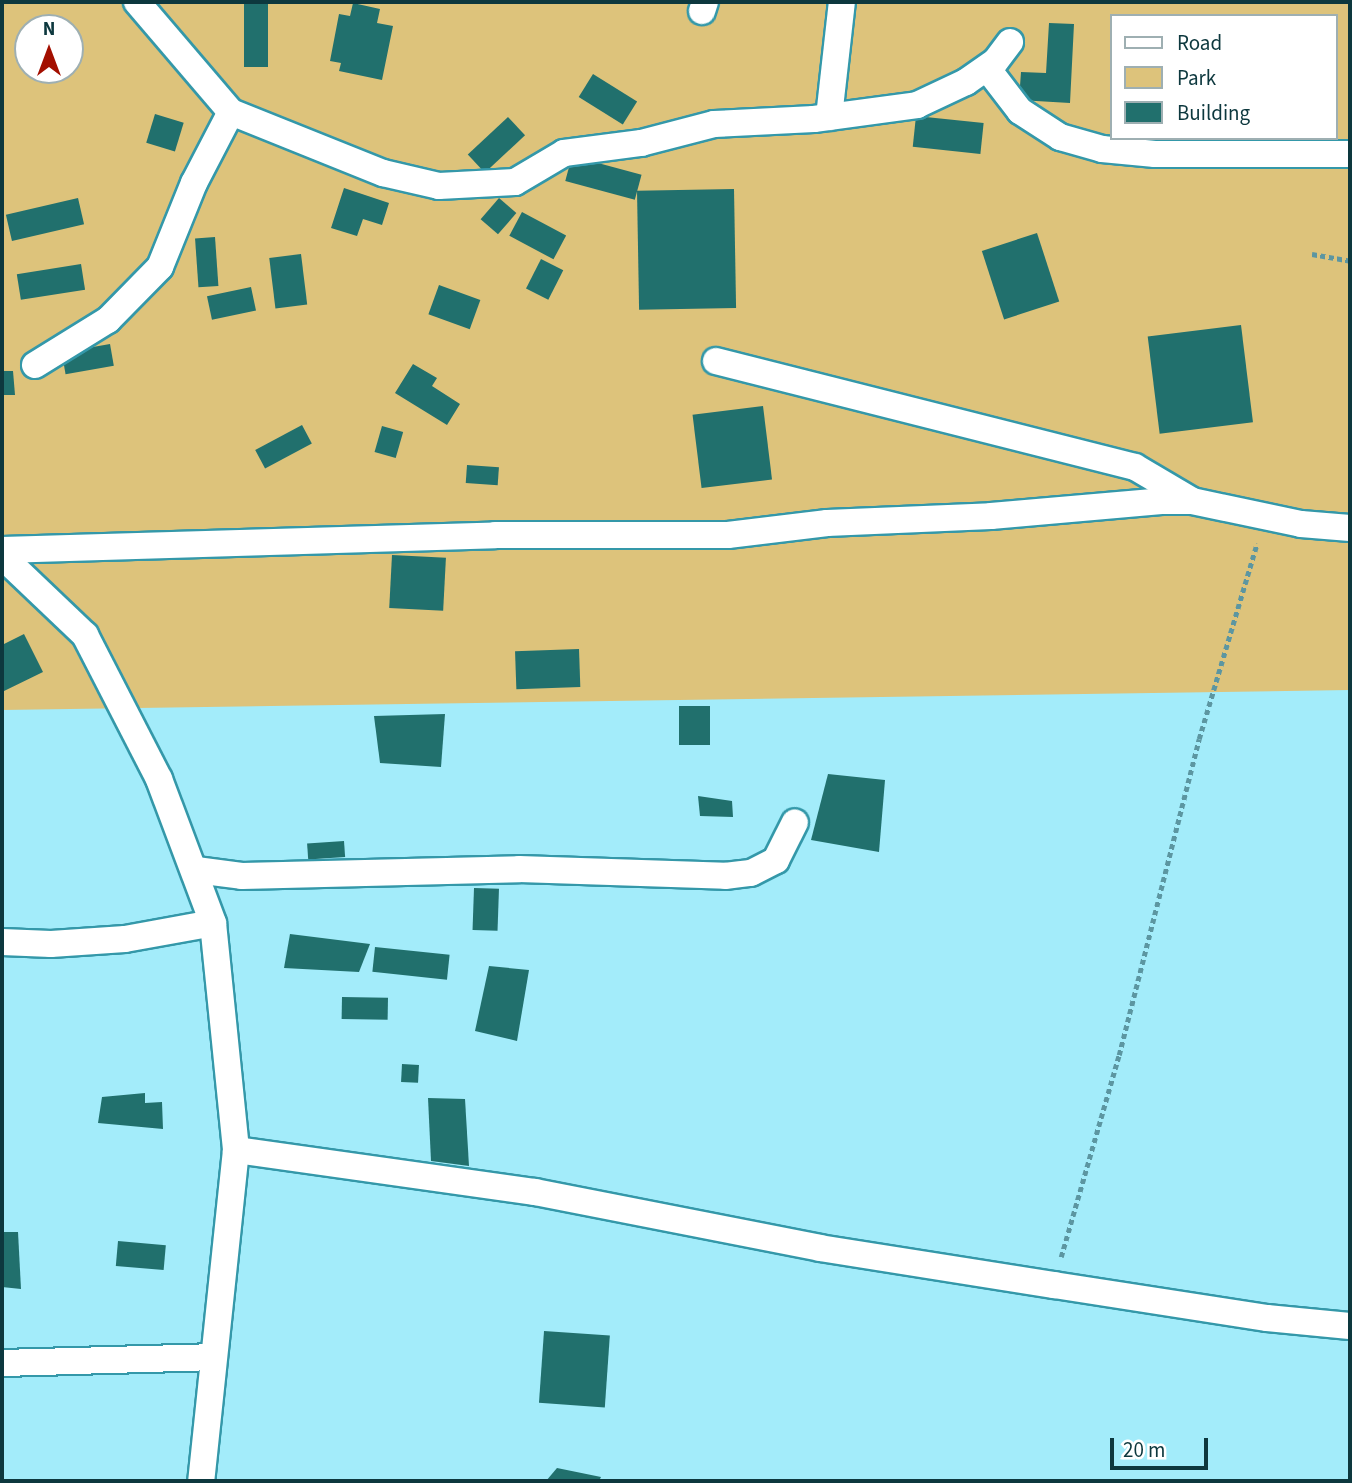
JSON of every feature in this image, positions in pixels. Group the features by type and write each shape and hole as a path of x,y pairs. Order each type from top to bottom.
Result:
{"street":[{"path":"137,2 231,112 383,173 415,182 466,186 515,182 556,157 580,149 641,143 714,124 829,117 917,105 987,68 1010,42"},
{"path":"829,117 842,2"},
{"path":"987,68 1020,111 1060,137 1102,149 1155,154 1350,154"},
{"path":"35,365 108,320 160,267 194,183 231,112"},
{"path":"716,361 1135,467 1192,501"},
{"path":"2,550 495,535 728,535 827,523 1192,501 1265,516 1350,528"},
{"path":"2,556 85,635 159,779 196,870 213,923 236,1150 201,1481"},
{"path":"196,870 242,876 519,869 725,876 751,873 775,860 795,822"},
{"path":"2,942 51,944 125,939 213,923"},
{"path":"236,1150 523,1190 820,1248 1054,1285 1266,1318 1350,1326"},
{"path":"2,1363 213,1357"}],"path":[{"path":"1312,254 1350,261"},
{"path":"1054,1285 1119,1055 1199,739 1265,516"}],"green space":[{"path":"2,2 1350,2 1350,690 2,710"}],"building":[{"path":"244,2 268,2 268,67 244,67"},
{"path":"353,3 380,9 377,23 393,26 382,80 339,71 341,63 330,61 339,14 350,16"},
{"path":"1049,23 1074,24 1070,103 1019,100 1021,72 1046,73"},
{"path":"593,74 637,102 623,124 579,97"},
{"path":"155,114 184,123 175,151 146,143"},
{"path":"916,116 984,123 980,154 913,147"},
{"path":"508,117 525,135 485,173 468,155"},
{"path":"572,156 642,175 635,200 565,181"},
{"path":"344,188 389,203 382,225 363,219 357,236 331,228"},
{"path":"734,189 736,308 639,310 637,191"},
{"path":"78,198 84,224 12,241 6,215"},
{"path":"499,198 516,213 498,234 481,219"},
{"path":"522,212 566,235 553,259 509,236"},
{"path":"1037,233 1059,301 1004,319 982,251"},
{"path":"215,237 218,286 198,287 195,238"},
{"path":"301,254 307,305 275,309 269,258"},
{"path":"541,259 563,270 548,300 526,288"},
{"path":"81,264 85,290 21,300 17,274"},
{"path":"439,285 480,300 470,329 428,314"},
{"path":"251,287 256,310 212,320 207,296"},
{"path":"1241,325 1253,422 1160,434 1148,336"},
{"path":"110,344 114,366 66,374 62,353"},
{"path":"413,364 437,378 432,386 460,404 447,425 395,393"},
{"path":"2,371 13,371 15,395 2,395"},
{"path":"763,406 772,479 702,488 693,415"},
{"path":"302,425 312,444 265,468 255,450"},
{"path":"382,426 403,432 396,458 375,452"},
{"path":"467,465 499,467 498,485 466,483"},
{"path":"392,555 446,558 443,611 389,608"},
{"path":"24,634 43,672 2,692 2,640 4,644"},
{"path":"579,649 580,687 516,689 515,651"},
{"path":"679,706 710,706 710,745 679,745"},
{"path":"445,714 441,767 380,763 374,716"},
{"path":"828,774 885,780 879,852 811,840"},
{"path":"698,796 732,801 733,817 700,816"},
{"path":"344,841 345,857 308,860 307,844"},
{"path":"474,888 499,889 498,931 473,930"},
{"path":"290,934 370,944 359,972 284,968"},
{"path":"375,947 450,955 447,980 372,972"},
{"path":"489,966 529,970 517,1041 475,1031"},
{"path":"342,997 388,998 388,1020 342,1019"},
{"path":"402,1064 419,1065 418,1083 401,1082"},
{"path":"145,1093 145,1103 162,1102 163,1129 98,1123 102,1097"},
{"path":"428,1098 465,1099 469,1166 431,1161"},
{"path":"2,1232 18,1232 21,1289 2,1287"},
{"path":"118,1241 166,1245 164,1270 116,1266"},
{"path":"544,1331 610,1336 605,1407 539,1403"},
{"path":"557,1468 601,1477 599,1481 546,1481"}]}
